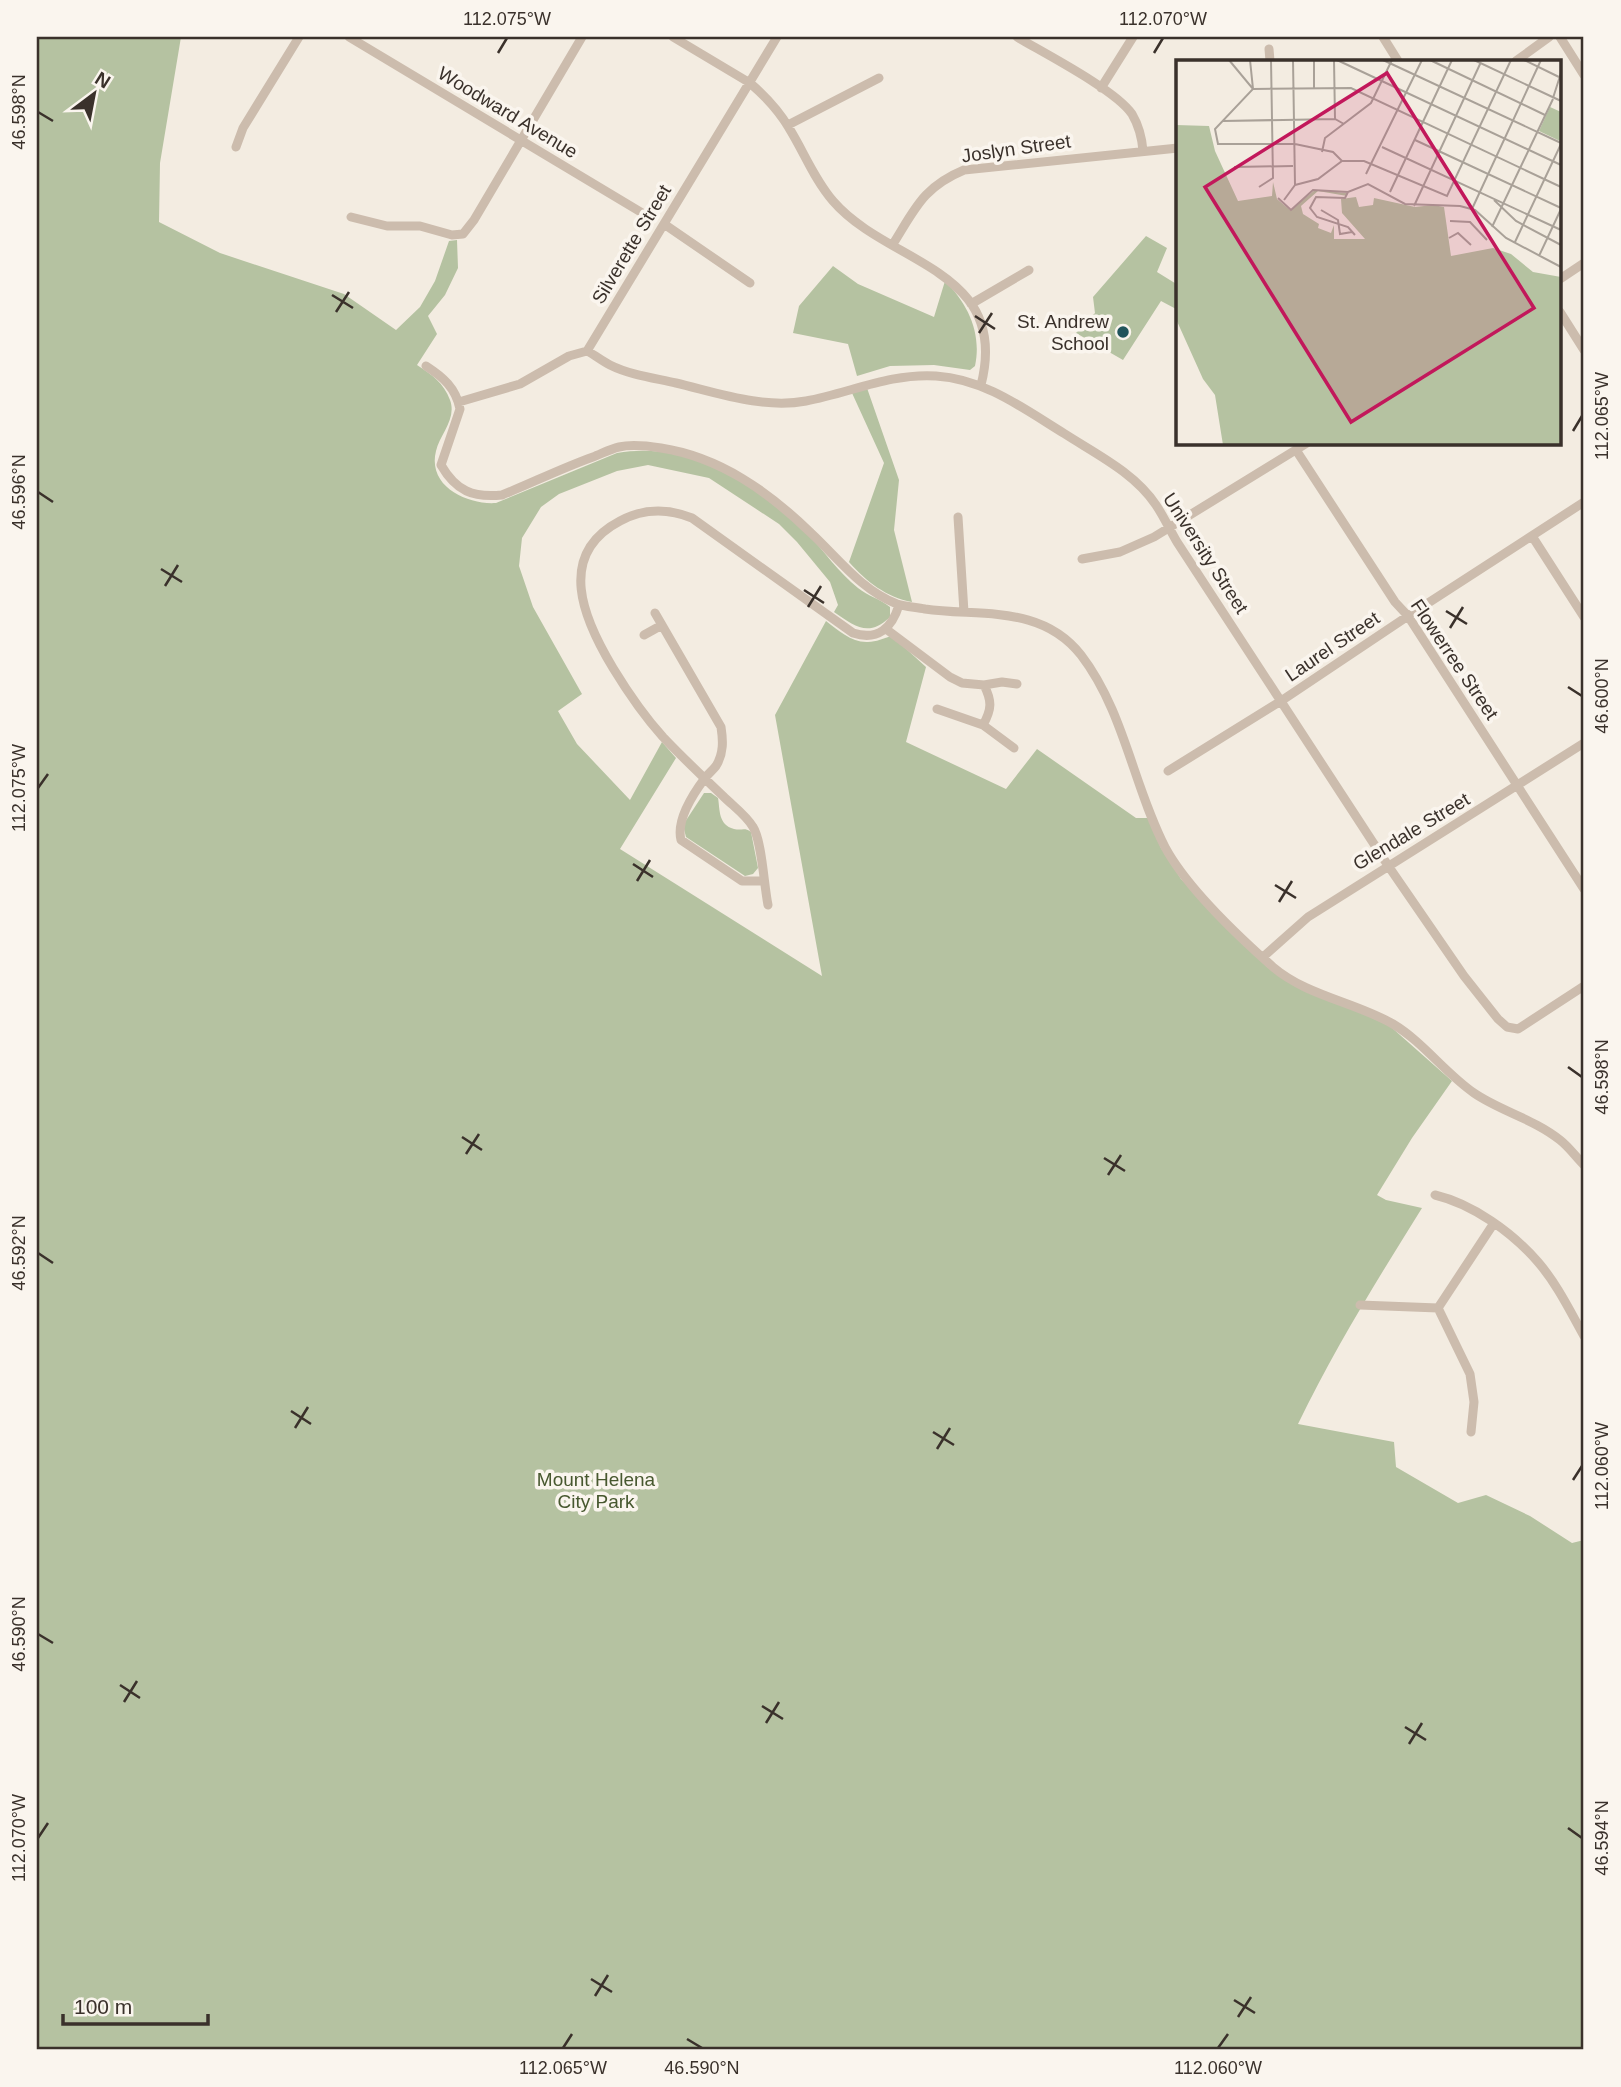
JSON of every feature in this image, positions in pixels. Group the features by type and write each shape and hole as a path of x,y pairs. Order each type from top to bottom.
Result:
{"street":[{"path":"236,147 243,128 299,37"},
{"name":"Woodward Avenue","path":"349,37 649,217"},
{"path":"351,217 387,226 420,226 452,235 463,234 474,220 582,37"},
{"path":"673,37 750,83 788,125 820,184 833,201 857,222 951,280 971,304 981,325 985,342 985,370 981,385"},
{"name":"Silverette Street","path":"587,351 778,37"},
{"path":"1017,37 1101,88 1130,112 1142,139 1143,151"},
{"path":"1101,88 1132,37"},
{"path":"1383,37 1397,60"},
{"path":"1517,60 1549,37"},
{"path":"1560,37 1584,75"},
{"path":"1269,49 1270,60"},
{"path":"788,125 879,78"},
{"name":"Joslyn Street","path":"893,244 920,200 939,181 964,170 1176,148"},
{"path":"664,224 750,283"},
{"path":"1562,278 1584,263"},
{"path":"971,304 1029,270"},
{"path":"1562,315 1584,350"},
{"path":"458,402 520,384 569,356 587,351"},
{"name":"University Street","path":"587,351 610,365 634,374 759,402 782,404 804,401 873,382 914,376 937,376 981,385 1010,400 1124,473 1156,504 1389,867 1464,976 1507,1027 1518,1029 1584,986"},
{"path":"426,366 447,380 460,409 441,465 448,478 461,489 482,497 502,495 620,447 646,446 684,452 746,480 783,506 855,577 872,591 899,605 1007,614 1024,617 1058,633 1079,652 1104,693 1166,847 1181,873 1263,957 1276,969 1311,990 1395,1026 1476,1095 1526,1119 1559,1139 1584,1165"},
{"path":"1082,559 1120,552 1154,537 1305,444"},
{"name":"Flowerree Street","path":"1296,450 1395,602 1408,616 1584,889"},
{"name":"Laurel Street","path":"1168,771 1281,701 1584,502"},
{"path":"768,905 754,828 660,734 598,644 580,596 582,571 588,552 602,532 638,513 649,510 682,514 706,528 853,633 869,636 886,629 894,621 899,605"},
{"path":"958,517 964,612"},
{"path":"1532,536 1584,617"},
{"path":"655,613 721,727 723,743 716,766 705,778 680,822 681,840 742,881 764,881"},
{"path":"644,635 662,625"},
{"path":"886,629 962,683 1017,684"},
{"path":"983,724 989,715 991,702 984,685"},
{"path":"937,709 983,724 1014,748"},
{"name":"Glendale Street","path":"1263,957 1308,917 1584,743"},
{"path":"1435,1195 1469,1207 1494,1223 1538,1261 1557,1287 1584,1336"},
{"path":"1438,1308 1494,1223"},
{"path":"1360,1305 1438,1308"},
{"path":"1438,1308 1470,1374 1474,1402 1471,1432"}],"green space":[{"name":"Mount Helena City Park","path":"37,37 181,37 160,163 159,222 220,253 344,294 396,330 420,307 435,281 449,241 457,240 458,268 445,295 428,316 437,334 417,365 441,384 452,407 436,451 435,464 438,475 452,491 474,501 496,503 617,453 670,453 721,470 767,498 807,533 851,582 890,607 890,617 875,627 868,628 855,625 834,612 838,605 830,582 797,542 779,524 709,478 648,465 617,471 559,494 541,507 522,538 519,566 533,607 582,694 558,711 577,744 630,800 662,742 676,758 620,849 822,976 775,715 826,621 862,642 892,636 926,667 906,742 1006,789 1037,749 1136,818 1148,818 1161,848 1181,879 1267,967 1391,1027 1452,1081 1377,1195 1386,1200 1422,1208 1342,1341 1298,1424 1394,1442 1396,1467 1458,1503 1486,1495 1530,1516 1572,1543 1584,1540 1584,2050 37,2050"},
{"path":"1146,236 1167,248 1157,272 1176,284 1176,309 1161,301 1123,360 1076,333 1095,313 1093,297"},
{"path":"833,266 858,284 934,317 945,281 966,309 975,331 975,366 970,370 934,365 890,366 857,376 848,344 793,333 799,306"},
{"path":"867,388 899,480 894,530 912,602 878,588 849,562 884,463 852,393"},
{"path":"704,793 711,793 718,798 725,824 734,829 751,832 758,868 753,874 745,876 686,837 683,825"}],"place":[{"name":"St. Andrew School","path":"1123,332"}]}
